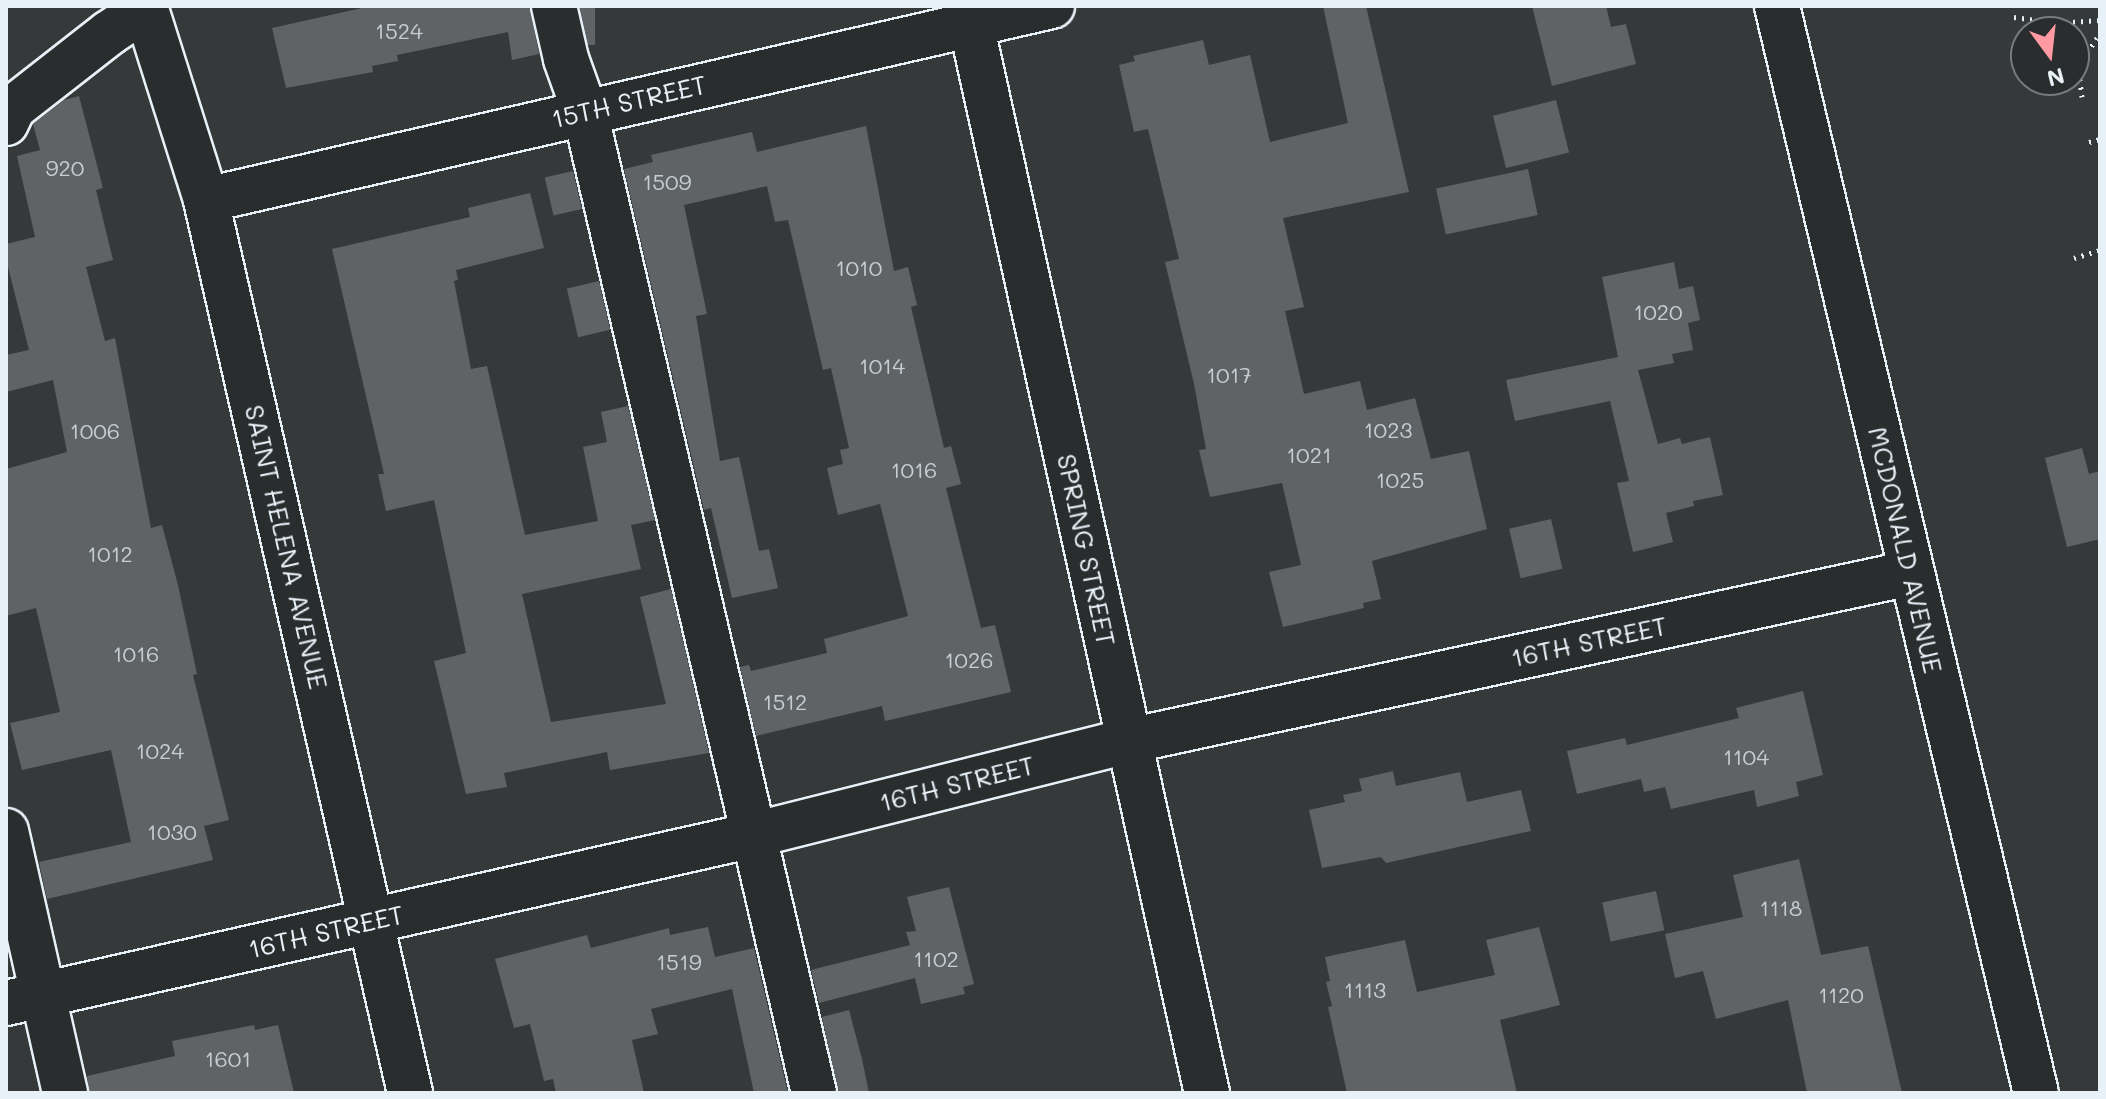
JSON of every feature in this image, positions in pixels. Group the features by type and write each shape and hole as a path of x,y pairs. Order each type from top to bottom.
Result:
{"street":[{"path":"554,6 566,59 585,112 814,1093"},
{"name":"15TH STREET","path":"206,200 585,112 969,16 1052,6"},
{"name":"MCDONALD AVENUE","path":"1777,6 2036,1093"},
{"path":"6,123 13,108 145,8"},
{"name":"SAINT HELENA AVENUE","path":"145,8 206,200 410,1093"},
{"name":"SPRING STREET","path":"969,16 1207,1093"},
{"name":"16TH STREET","path":"24,1000 753,835 1128,741 1910,573"},
{"path":"6,831 24,1000 65,1093"}],"path":[{"path":"2082,97 2078,66 2100,33"},
{"path":"2089,142 2100,139"},
{"path":"2074,258 2100,250"}],"building":[{"path":"371,6 530,6 539,54 512,60 508,32 397,55 398,61 372,66 373,72 286,88 272,28"},
{"path":"580,6 595,6 595,45 580,45"},
{"path":"1323,6 1366,6 1409,192 1283,218 1304,307 1285,311 1304,394 1360,381 1367,410 1415,398 1431,459 1469,451 1487,529 1372,561 1381,599 1363,603 1364,608 1283,627 1269,572 1301,565 1282,483 1210,497 1199,450 1206,449 1194,384 1165,262 1179,259 1148,129 1134,132 1119,65 1135,61 1133,56 1203,40 1209,65 1250,55 1270,142 1348,123"},
{"path":"1532,6 1606,6 1611,27 1626,24 1636,64 1552,86"},
{"path":"79,96 103,188 96,190 113,260 86,267 105,341 115,338 151,528 162,525 197,674 193,675 229,820 204,826 213,860 47,899 39,862 131,842 111,750 22,770 10,723 60,712 36,608 6,616 6,469 67,452 53,380 6,392 6,355 29,350 6,259 6,244 35,237 17,156 40,150 33,124 64,100"},
{"path":"1556,100 1569,152 1506,168 1493,116"},
{"path":"866,126 894,271 908,267 917,305 911,307 944,448 951,446 961,484 946,488 981,628 995,625 1011,692 885,721 882,706 756,736 740,667 749,665 751,671 827,653 824,639 908,616 880,504 838,515 827,468 843,464 840,450 849,448 831,368 823,370 788,220 775,222 767,186 684,205 707,314 696,316 720,461 739,457 759,551 769,549 778,588 732,598 711,508 704,510 624,169 653,162 651,155 752,132 757,152"},
{"path":"1528,169 1538,215 1446,235 1436,189"},
{"path":"573,171 582,209 554,216 545,178"},
{"path":"530,193 544,248 456,270 458,280 454,281 471,369 487,366 525,535 598,521 583,447 607,442 601,412 628,406 655,520 631,525 641,569 522,594 551,722 666,704 640,597 671,589 709,753 610,770 607,752 504,773 507,787 466,794 434,661 466,653 434,500 386,511 378,474 384,474 332,249 470,217 468,208"},
{"path":"1674,262 1679,289 1693,286 1700,320 1688,323 1693,350 1672,354 1674,363 1638,370 1658,444 1680,438 1682,444 1710,437 1723,495 1693,501 1694,506 1666,513 1673,542 1633,552 1617,483 1629,481 1610,401 1515,421 1506,380 1618,357 1602,277"},
{"path":"599,281 610,330 578,337 567,288"},
{"path":"2082,448 2089,474 2100,471 2100,539 2067,547 2045,458"},
{"path":"1551,519 1562,569 1521,578 1509,529"},
{"path":"1803,691 1823,775 1796,782 1799,796 1757,807 1754,790 1671,809 1665,787 1644,792 1641,779 1577,794 1567,751 1625,738 1627,745 1739,718 1736,708"},
{"path":"1393,771 1396,786 1460,772 1467,802 1521,790 1531,831 1386,863 1381,857 1322,868 1309,810 1345,802 1343,795 1362,791 1359,779"},
{"path":"1799,859 1821,955 1868,946 1902,1093 1807,1093 1788,1000 1716,1019 1703,971 1675,978 1665,934 1743,917 1733,875"},
{"path":"949,887 974,984 963,987 965,994 921,1004 915,978 819,1003 811,970 910,945 906,932 916,931 907,897"},
{"path":"1656,891 1664,930 1611,942 1602,902"},
{"path":"708,927 715,957 754,948 788,1093 754,1093 732,989 651,1009 658,1034 632,1040 644,1093 556,1093 553,1079 544,1081 530,1024 514,1028 495,959 587,935 591,948 669,928 670,935"},
{"path":"1539,927 1560,1005 1500,1020 1517,1093 1347,1093 1328,1007 1332,1006 1326,982 1330,981 1325,957 1405,940 1417,992 1495,975 1486,940"},
{"path":"849,1010 869,1093 838,1093 822,1017"},
{"path":"254,1025 255,1030 278,1025 294,1093 89,1093 87,1076 175,1056 172,1041"}]}
